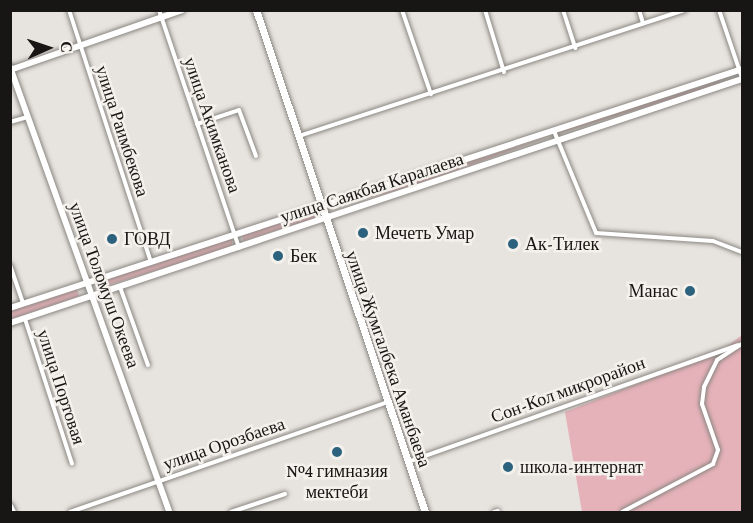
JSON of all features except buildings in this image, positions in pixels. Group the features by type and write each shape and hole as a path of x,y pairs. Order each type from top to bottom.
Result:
{"main road":[{"name":"улица Жумгалбека Аманбаева","path":"256,10 425,513"}],"street":[{"name":"улица Раимбекова","path":"69,10 150,260"},
{"name":"улица Акимканова","path":"159,10 239,248"},
{"path":"11,69 182,10"},
{"path":"402,10 431,94"},
{"path":"485,10 504,72"},
{"path":"563,10 575,48"},
{"path":"639,10 643,23"},
{"path":"298,137 504,72 685,10"},
{"path":"719,10 742,78"},
{"name":"улица Толомуш Океева","path":"11,69 169,513"},
{"name":"улица Саякбая Каралаева","path":"10,308 234,231 552,128 741,70"},
{"name":"улица Саякбая Каралаева","path":"10,323 559,142 742,78"},
{"path":"197,124 239,110 256,156"},
{"path":"10,122 28,117"},
{"path":"552,128 596,232 705,240 742,252"},
{"path":"10,265 23,303"},
{"path":"120,287 148,364"},
{"name":"улица Портовая","path":"24,319 72,464"},
{"path":"622,513 713,464 718,450 702,404 704,387 712,366 740,344"},
{"name":"Сон-Кол микрорайон","path":"408,462 740,344"},
{"name":"улица Орозбаева","path":"70,513 387,402"},
{"path":"231,513 285,494"},
{"path":"10,506 13,513"}],"shaded area":[{"path":"720,81 720,84 557,134 557,131"},
{"path":"551,136 412,186 336,207 337,204"},
{"path":"315,213 315,218 243,241 242,234"},
{"path":"232,238 232,247 102,287 110,278"},
{"path":"77,289 79,296 11,319 10,311"},
{"path":"742,335 742,512 582,512 565,412 721,351"}],"place":[{"name":"Мечеть Умар","path":"363,233"},
{"name":"ГОВД","path":"112,239"},
{"name":"Ак-Тилек","path":"513,244"},
{"name":"Бек","path":"278,256"},
{"name":"Манас","path":"690,291"},
{"name":"№4 гимназия мектеби","path":"337,452"},
{"name":"школа-интернат","path":"508,467"}]}
